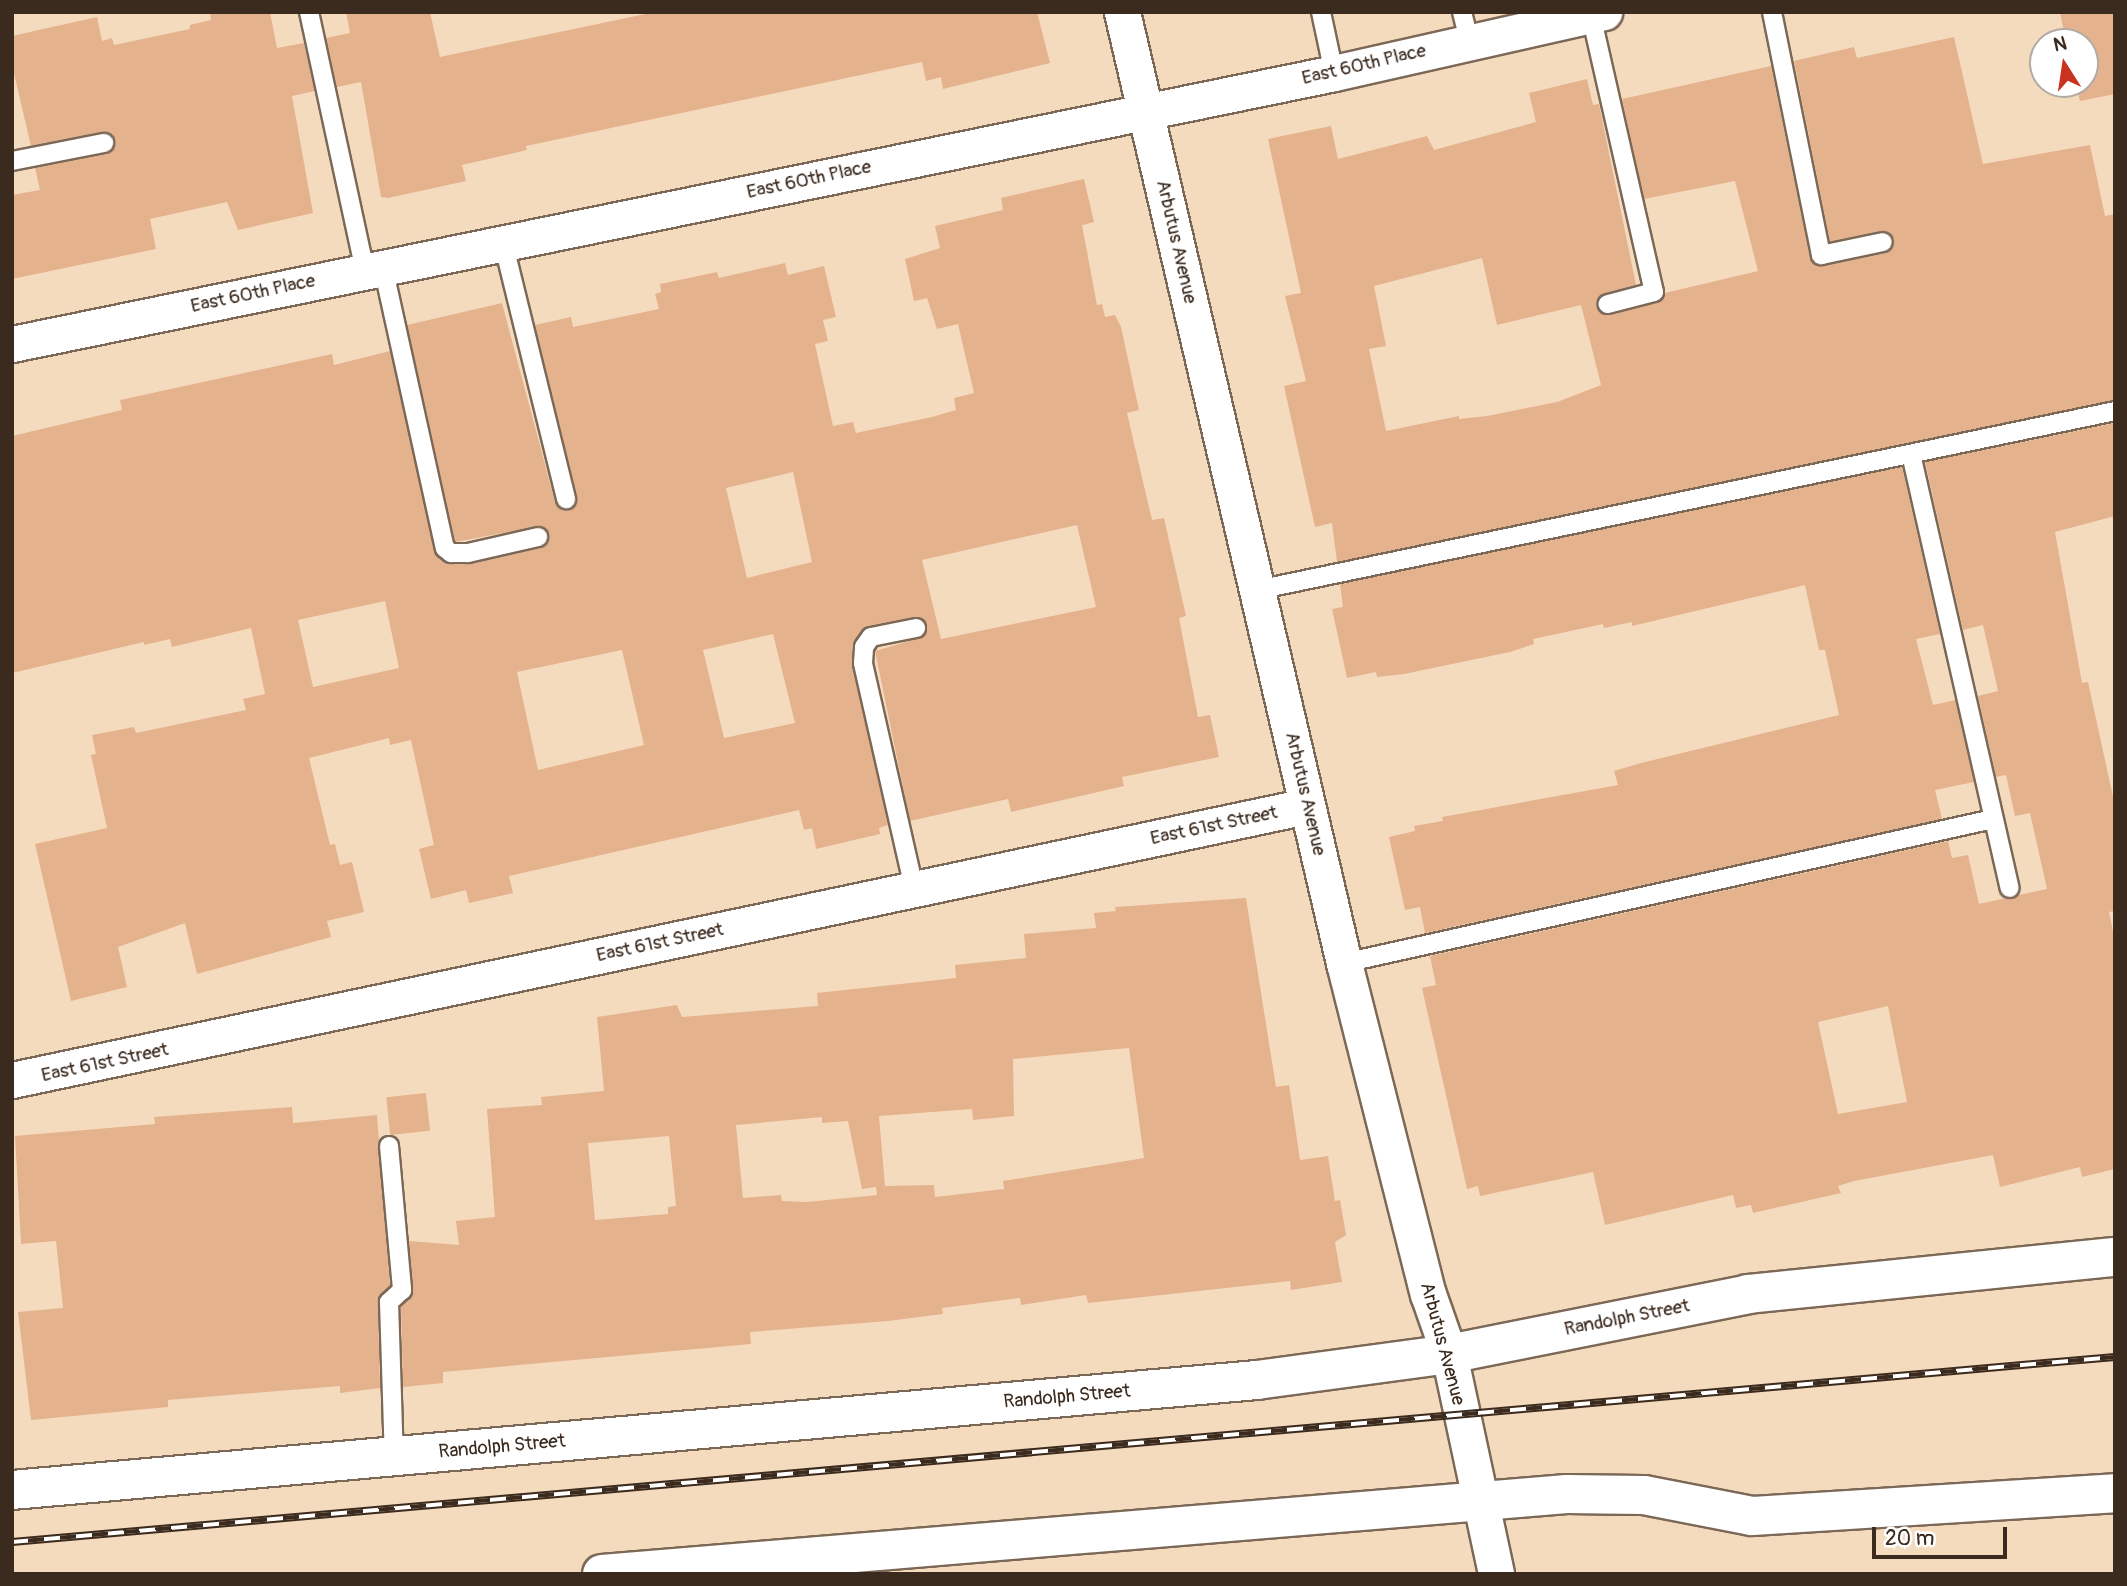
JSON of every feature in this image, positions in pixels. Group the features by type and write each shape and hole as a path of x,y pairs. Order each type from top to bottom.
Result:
{"street":[{"name":"Arbutus Avenue","path":"1122,12 1344,963 1428,1294 1449,1354 1478,1500 1496,1574"},
{"name":"East 60th Place","path":"12,344 1334,73 1465,27 1598,14"},
{"name":"East 61st Street","path":"12,1080 1307,806"},
{"name":"Randolph Street","path":"12,1490 1257,1380 1449,1354 1748,1294 2115,1257"},
{"path":"602,1574 1478,1500 1644,1495 1752,1516 2115,1493"}],"lane":[{"path":"309,12 445,548 451,554 468,553 538,537"},
{"path":"1321,12 1334,73"},
{"path":"1772,12 1821,255 1883,242"},
{"path":"1598,14 1654,292 1608,304"},
{"path":"12,161 104,143"},
{"path":"503,242 566,499"},
{"path":"1257,590 2115,411"},
{"path":"1912,454 2010,888"},
{"path":"914,888 863,663 864,647 871,637 916,628"},
{"path":"1344,963 1993,819"},
{"path":"389,1146 402,1290 390,1303 394,1457"}],"building":[{"path":"210,12 270,12 277,48 304,43 315,91 292,96 313,213 238,230 227,202 150,219 156,249 12,279 12,195 40,190 35,168 107,154 115,142 102,132 31,146 12,65 12,36 97,17 102,41 112,38 114,45 190,29 190,25 211,20"},
{"path":"346,12 430,12 440,57 655,12 1037,12 1050,63 943,89 941,77 926,81 922,62 526,146 527,150 462,165 466,181 388,198 381,197 361,82 337,87 326,38 350,33"},
{"path":"2060,12 2115,12 2115,94 2099,97 2099,28 2063,28"},
{"path":"1954,37 1983,164 2090,145 2105,216 2115,214 2115,400 1337,562 1332,523 1315,527 1284,386 1306,381 1285,296 1301,293 1268,139 1331,126 1338,159 1427,136 1434,150 1536,122 1529,93 1587,79 1593,105 1599,104 1636,285 1600,296 1599,311 1611,315 1657,303 1665,293 1758,271 1735,181 1644,199 1622,99 1771,66 1810,257 1823,266 1886,253 1894,240 1881,231 1830,242 1794,61 1854,47 1857,58","holes":["1482,258 1497,325 1581,305 1601,385 1557,402 1487,416 1459,419 1459,416 1386,431 1369,349 1386,346 1374,286"]},
{"path":"1084,179 1094,222 1082,225 1097,305 1102,304 1105,317 1115,315 1121,327 1139,410 1127,413 1152,520 1164,518 1186,616 1179,618 1198,717 1210,715 1219,757 1122,777 1124,786 1011,812 1008,799 910,821 875,651 923,637 927,625 914,617 869,626 854,641 852,663 888,825 879,828 880,834 816,849 812,828 804,830 799,810 509,876 513,893 469,903 466,890 431,899 419,849 434,845 411,740 390,745 389,738 309,758 330,845 335,844 340,865 352,862 364,912 327,921 331,937 197,974 185,923 118,947 127,987 71,1001 35,844 107,828 91,755 96,754 92,735 134,727 136,733 246,710 243,699 265,694 251,628 172,647 170,639 144,645 144,642 12,673 12,436 122,410 120,400 332,354 334,365 390,351 437,556 450,564 468,564 541,548 549,535 541,526 455,542 407,325 502,303 555,502 568,510 577,496 535,325 571,317 573,327 659,309 655,294 661,292 660,284 717,272 719,278 785,263 788,275 824,266 836,317 823,320 828,341 815,344 833,426 853,422 856,433 932,417 956,410 954,398 974,393 958,324 937,329 927,298 914,301 905,259 940,248 935,226 1003,210 1001,198","holes":["793,472 812,562 747,578 726,488","1077,525 1096,607 941,639 922,560","385,601 399,668 313,687 298,620","773,634 795,723 724,738 703,650","622,650 644,745 538,770 517,672"]},
{"path":"2115,423 2115,516 2055,532 2082,683 2088,682 2115,806 2115,911 2109,912 2115,941 2115,1169 2082,1177 2080,1167 2000,1187 1993,1155 1854,1181 1838,1186 1841,1193 1753,1213 1751,1205 1736,1208 1733,1195 1605,1225 1593,1172 1480,1196 1478,1186 1467,1189 1422,988 1436,985 1430,956 1948,841 1952,858 1968,855 1979,904 2047,889 2030,813 2015,816 2006,775 1996,777 1978,696 1998,691 1983,625 1963,630 1925,462","holes":["1888,1006 1907,1102 1838,1114 1818,1022"]},
{"path":"1902,467 1940,634 1916,639 1933,705 1956,700 1974,782 1935,790 1942,819 1425,933 1420,907 1405,910 1389,837 1415,831 1414,826 1443,821 1442,817 1618,785 1614,771 1839,715 1825,650 1819,650 1805,585 1632,626 1632,622 1604,628 1603,624 1533,639 1534,644 1510,652 1404,674 1377,677 1376,672 1347,678 1332,609 1343,607 1340,584"},
{"path":"1246,898 1276,1087 1289,1085 1300,1160 1328,1156 1335,1201 1340,1200 1346,1235 1335,1242 1342,1282 1291,1290 1290,1281 1088,1303 1086,1295 1021,1305 1020,1298 942,1308 943,1314 888,1321 750,1332 751,1344 443,1372 443,1383 403,1387 401,1307 413,1290 409,1241 459,1245 456,1221 495,1217 487,1109 542,1105 541,1097 604,1091 597,1017 677,1005 682,1017 818,1006 817,993 956,978 955,965 1026,958 1024,934 1096,928 1094,913 1116,911 1115,907","holes":["1129,1048 1144,1158 1003,1181 1004,1189 935,1197 934,1185 885,1186 879,1116 972,1109 973,1120 1014,1116 1013,1059","822,1117 822,1123 848,1121 862,1189 876,1187 877,1195 807,1202 782,1201 781,1195 743,1198 736,1125","669,1136 676,1206 668,1207 668,1214 595,1220 588,1143"]},
{"path":"426,1093 430,1131 390,1135 386,1097"},
{"path":"292,1107 293,1123 377,1115 390,1285 378,1302 380,1388 340,1393 340,1386 168,1400 168,1407 31,1420 18,1312 63,1308 56,1241 21,1244 15,1136 155,1124 154,1117"}],"railway":[{"path":"12,1542 2115,1357"}]}
